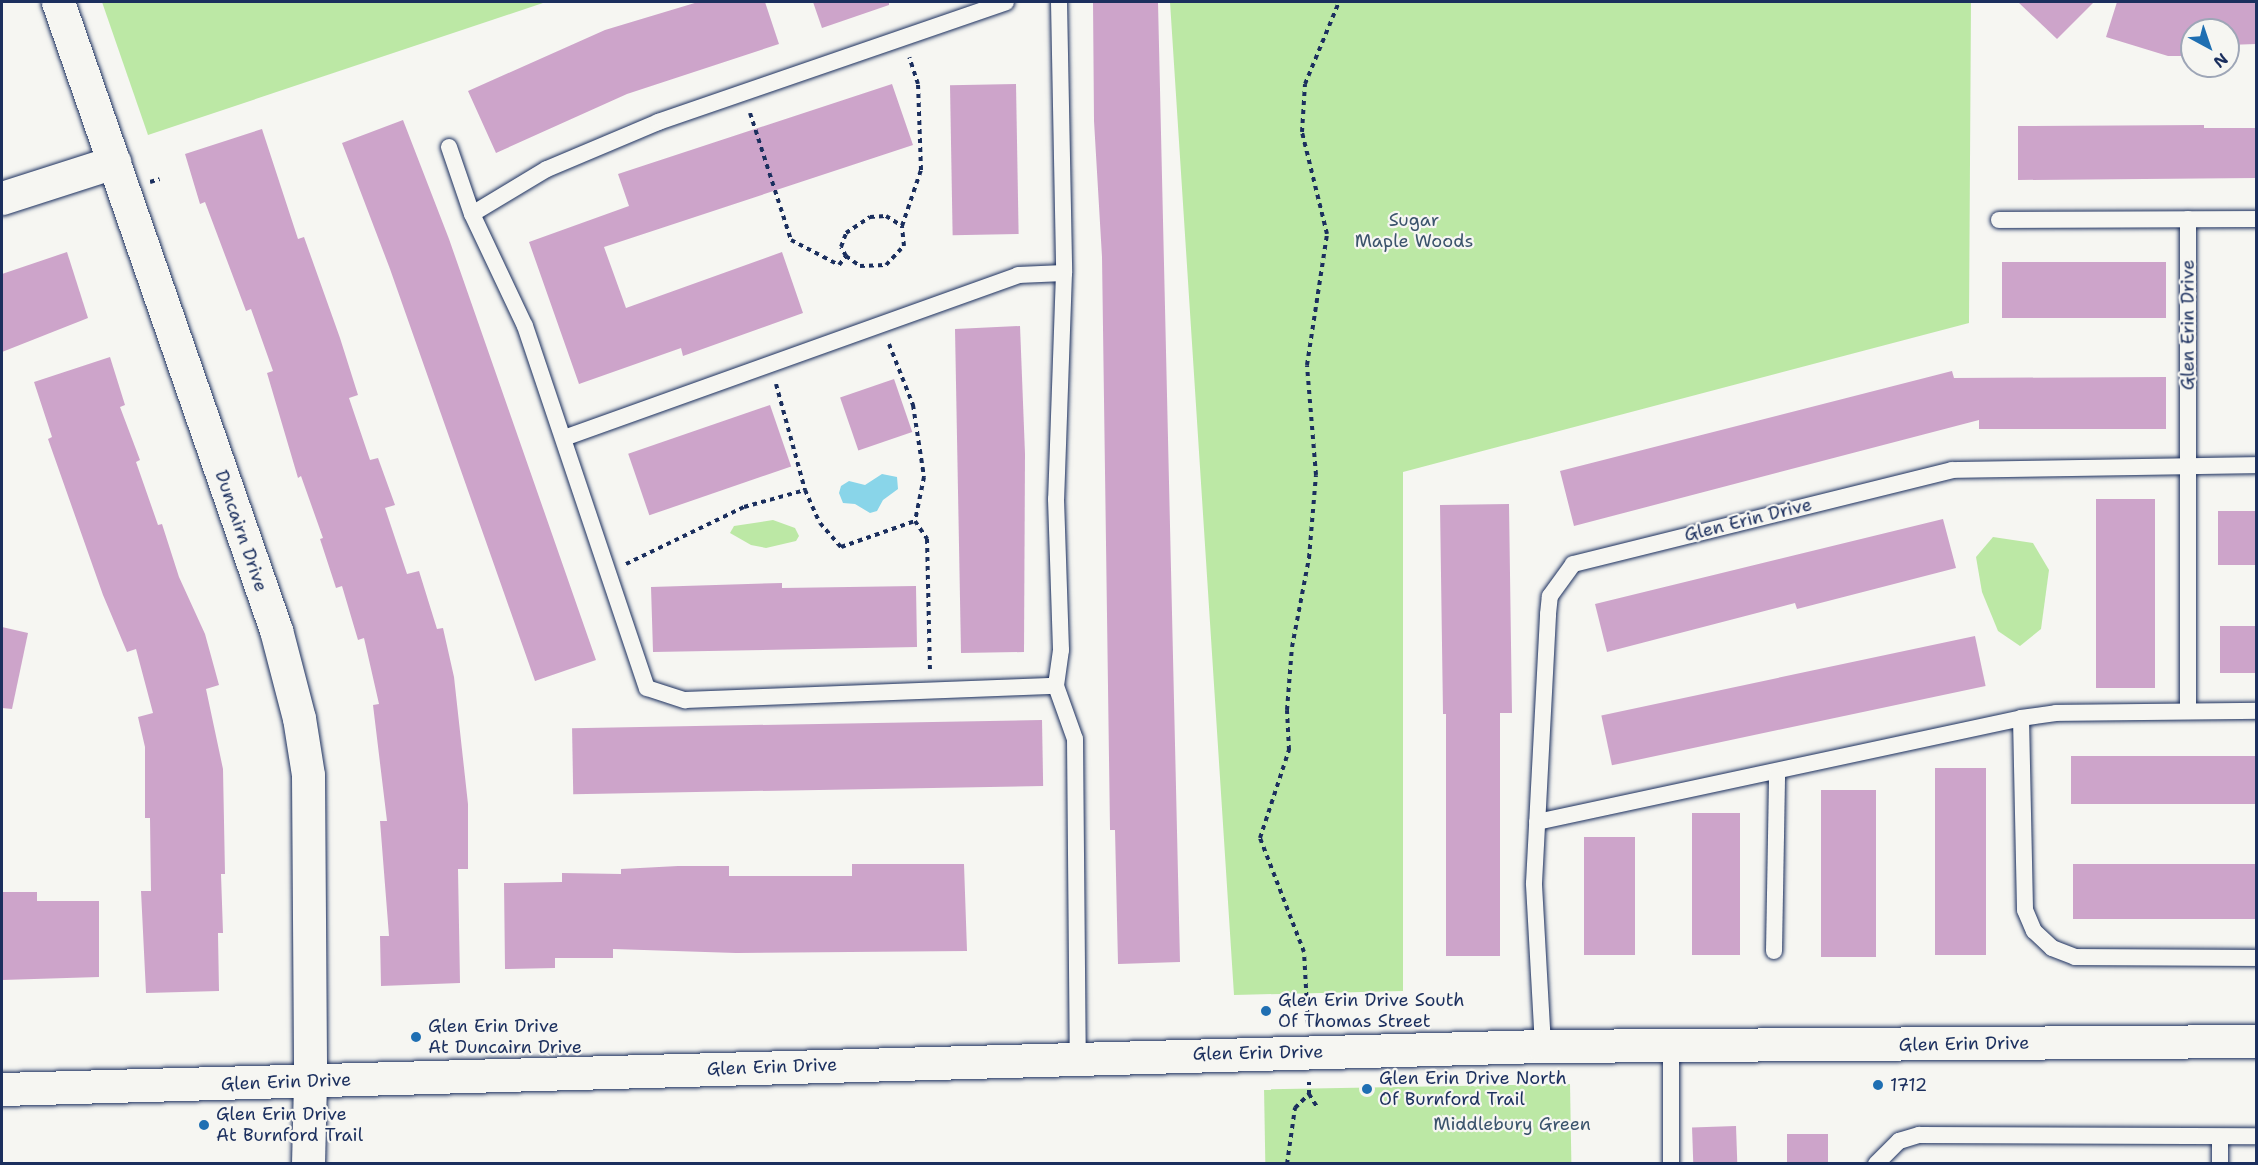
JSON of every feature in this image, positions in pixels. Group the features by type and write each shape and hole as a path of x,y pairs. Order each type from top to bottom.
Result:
{"street":[{"name":"Duncairn Drive","path":"58,2 276,630 299,718 308,775 310,1082 308,1164"},
{"path":"2,198 114,162"},
{"name":"Glen Erin Drive","path":"2,1089 310,1082 1078,1057 1543,1046 1671,1048 2256,1041"}],"lane":[{"path":"472,214 547,169 658,122 1006,2"},
{"path":"1059,2 1064,273 1056,499 1061,650 1056,686 1075,739 1078,1057"},
{"path":"449,147 472,214 525,326 646,688 685,700 1056,686"},
{"name":"Glen Erin Drive","path":"2188,219 2188,711"},
{"path":"1999,220 2256,219"},
{"path":"564,438 883,327 1018,275 1064,273"},
{"name":"Glen Erin Drive","path":"1543,1046 1534,883 1550,596 1573,564 1952,470 2256,465"},
{"path":"1537,822 1777,773 2021,718 2056,713 2256,711"},
{"path":"2021,718 2025,910 2034,931 2052,948 2075,957 2256,958"},
{"path":"1774,951 1777,773"},
{"path":"1671,1048 1671,1164"},
{"path":"1876,1164 1899,1141 1919,1135 2256,1136"},
{"path":"2220,1137 2220,1164"}],"path":[{"path":"1317,1107 1309,1094 1305,952 1260,838 1289,750 1287,710 1292,647 1309,558 1316,475 1306,365 1327,234 1302,132 1305,84 1339,2"},
{"path":"902,38 918,84 921,170 903,226 904,246 886,265 860,266 846,256 841,247 846,233 870,217 886,216 903,226"},
{"path":"743,93 791,240 839,264 846,256"},
{"path":"883,327 913,405 924,477 915,521 927,539 931,690"},
{"path":"771,366 805,490 820,523 841,547 915,521"},
{"path":"609,573 744,507 805,490"},
{"path":"1287,1164 1295,1108 1309,1094"}],"green space":[{"path":"102,2 546,2 148,135"},
{"name":"Sugar Maple Woods","path":"1170,2 1971,2 1969,323 1403,472 1403,991 1234,995"},
{"path":"773,520 795,528 799,536 796,541 766,548 751,545 730,533 734,526"},
{"path":"1993,537 2033,543 2049,570 2041,629 2020,646 1998,631 1982,592 1976,557"},
{"name":"Middlebury Green","path":"1570,1084 1571,1163 1265,1164 1264,1089"}],"water":[{"path":"882,474 897,477 898,489 883,500 877,511 870,513 855,504 843,503 839,493 841,486 849,481 865,485"}],"building":[{"path":"698,2 765,2 779,44 627,94 496,153 468,91 605,30"},
{"path":"813,2 889,2 889,5 822,28"},
{"path":"1093,2 1158,2 1180,962 1118,964 1115,830 1110,830 1102,257 1094,121"},
{"path":"2018,2 2094,2 2057,39"},
{"path":"2117,2 2256,2 2256,44 2240,45 2240,18 2180,18 2180,56 2168,56 2106,37"},
{"path":"892,84 913,145 604,247 626,308 782,252 803,313 683,356 681,348 579,384 529,242 629,206 618,174"},
{"path":"1016,84 1019,234 953,235 950,85"},
{"path":"403,120 449,239 596,660 535,681 390,269 342,143"},
{"path":"2204,125 2204,128 2256,128 2256,178 2018,180 2018,126"},
{"path":"262,129 298,239 304,237 340,338 358,395 349,398 370,460 378,458 395,505 385,508 407,574 419,571 437,629 443,628 454,677 468,804 468,869 458,869 460,983 381,986 380,936 389,936 380,821 387,821 373,705 379,704 364,638 358,640 342,586 336,588 320,539 323,538 301,476 298,478 267,373 273,371 251,309 246,311 205,202 200,204 185,154"},
{"path":"67,252 88,318 2,352 2,274"},
{"path":"2002,262 2166,262 2166,318 2002,318"},
{"path":"1020,326 1025,454 1024,652 961,653 955,329"},
{"path":"110,357 125,405 120,407 140,460 136,462 158,525 162,524 179,577 205,634 219,685 206,689 223,769 225,874 221,874 223,933 218,933 219,991 146,993 141,891 151,891 150,818 145,818 145,747 138,717 153,713 136,649 127,652 103,595 48,439 52,437 34,382"},
{"path":"1952,371 1954,378 2166,377 2166,429 1979,429 1979,420 1574,526 1560,471"},
{"path":"894,379 912,432 858,451 840,398"},
{"path":"770,405 791,466 649,515 628,454"},
{"path":"2096,499 2155,499 2155,688 2096,688"},
{"path":"1509,504 1512,713 1500,713 1500,956 1446,956 1446,714 1443,714 1440,505"},
{"path":"2218,511 2256,511 2256,565 2218,565"},
{"path":"1943,519 1956,568 1797,609 1795,603 1607,652 1595,604"},
{"path":"782,583 782,588 916,586 917,647 653,652 651,587"},
{"path":"2220,626 2256,626 2256,673 2220,673"},
{"path":"2,627 28,633 12,709 2,708"},
{"path":"1975,636 1986,686 1612,765 1601,715"},
{"path":"1042,720 1043,786 573,794 572,728"},
{"path":"2071,756 2256,756 2256,804 2071,804"},
{"path":"1935,768 1986,768 1986,955 1935,955"},
{"path":"1821,790 1876,790 1876,957 1821,957"},
{"path":"1692,813 1740,813 1740,955 1692,955"},
{"path":"1584,837 1635,837 1635,955 1584,955"},
{"path":"852,864 964,864 967,951 736,953 613,949 613,958 555,958 555,968 505,969 504,883 562,882 562,873 621,874 621,869 678,866 729,866 729,876 852,876"},
{"path":"2073,864 2256,864 2256,919 2073,919"},
{"path":"2,892 37,892 37,901 99,901 99,977 2,980"},
{"path":"1736,1126 1737,1164 1693,1164 1692,1128"},
{"path":"1787,1134 1828,1134 1828,1164 1787,1164"}],"place":[{"name":"Glen Erin Drive South Of Thomas Street","path":"1266,1011"},
{"name":"Glen Erin Drive At Duncairn Drive","path":"416,1037"},
{"name":"1712","path":"1878,1085"},
{"name":"Glen Erin Drive North Of Burnford Trail","path":"1367,1089"},
{"name":"Glen Erin Drive At Burnford Trail","path":"204,1125"}]}
